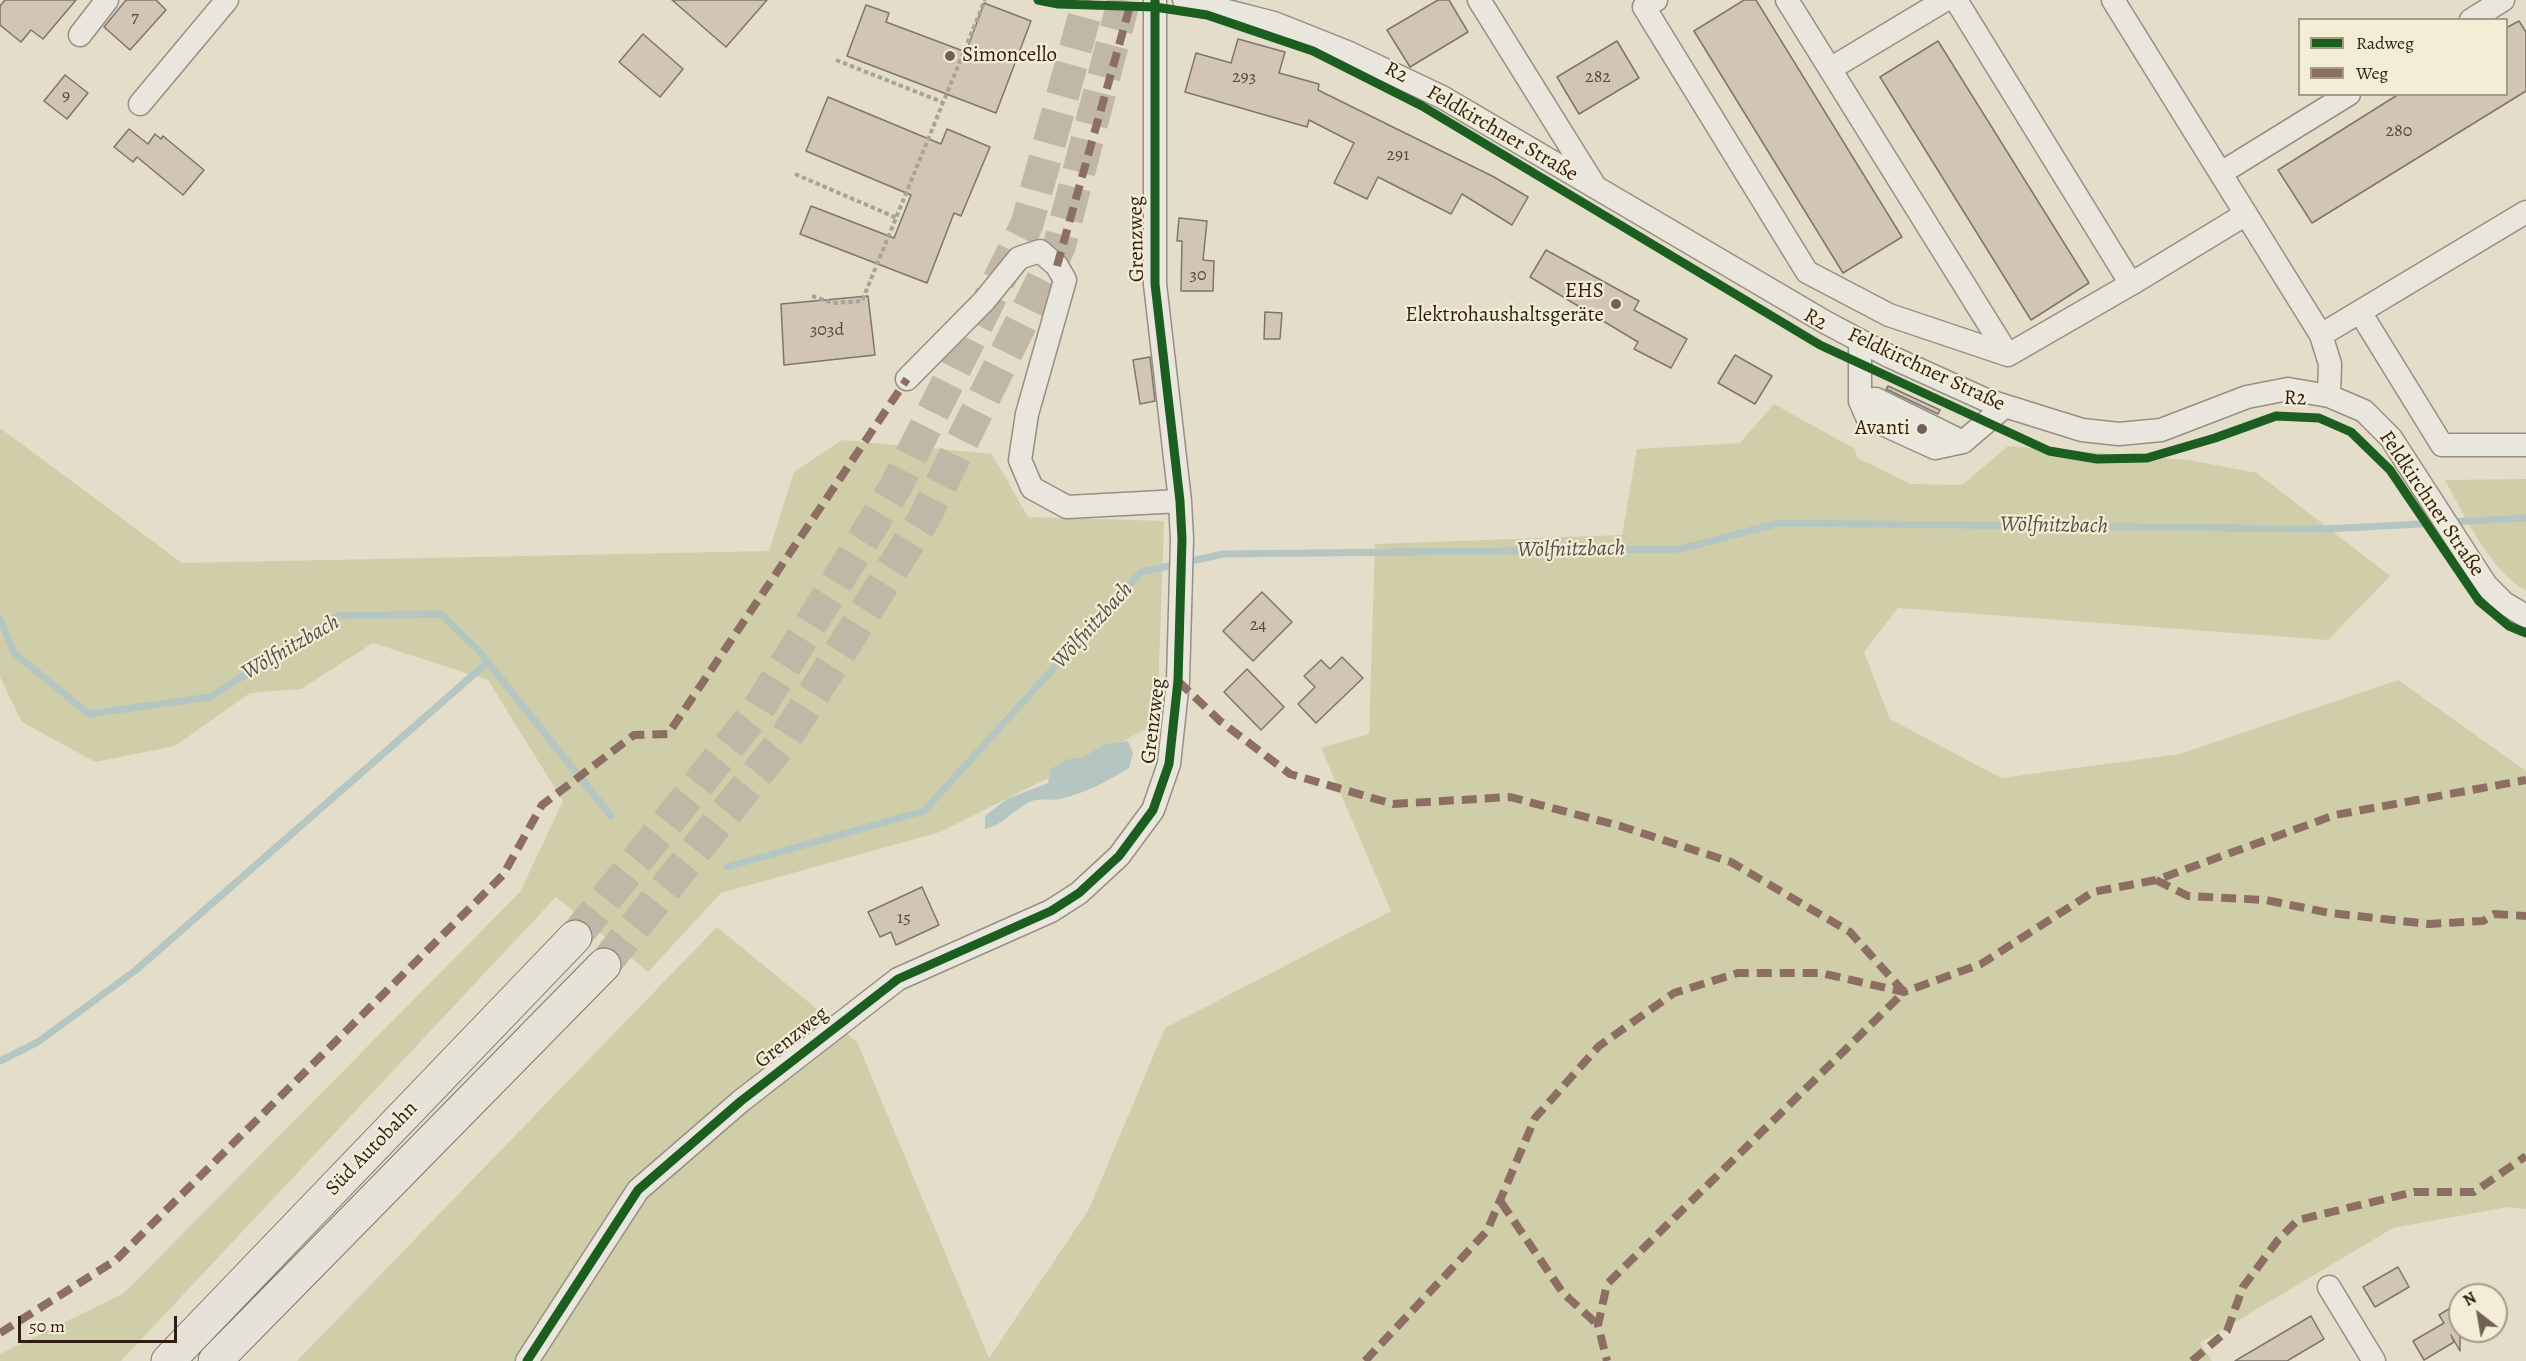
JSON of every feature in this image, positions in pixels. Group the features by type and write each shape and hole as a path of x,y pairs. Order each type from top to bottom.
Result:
{"highway":[{"name":"Süd Autobahn","path":"168,1361 575,937"},
{"name":"Süd Autobahn","path":"215,1361 603,965"}],"street":[{"path":"80,35 107,0"},
{"path":"140,104 227,0"},
{"name":"Grenzweg","path":"527,1361 638,1190 741,1101 898,979 1051,911 1079,893 1119,856 1153,810 1168,764 1178,681 1182,539 1180,501 1155,285 1155,0"},
{"name":"Feldkirchner Straße","path":"1184,0 1274,23 1347,52 1442,97 1860,341 2004,407 2082,430 2118,434 2161,430 2247,397 2288,389 2329,396 2364,411 2391,438 2459,548 2492,591 2504,603 2526,616"},
{"path":"1479,0 1595,187"},
{"path":"1787,0 2008,355"},
{"path":"1830,69 1945,0"},
{"path":"1956,0 2131,284"},
{"path":"2113,0 2321,335 2330,364 2329,396"},
{"path":"2474,18 2503,0"},
{"path":"1647,2 1807,272 1890,315 2008,355 2246,214"},
{"path":"2222,173 2346,96"},
{"path":"2321,335 2526,212"},
{"path":"907,379 984,301 1019,258 1040,251 1058,266 1065,280 1028,414 1020,460 1032,488 1068,507 1180,501"},
{"path":"2360,312 2442,445 2526,445"},
{"path":"1860,341 1860,401 1876,399 1963,442 2004,407"},
{"path":"2329,1287 2374,1361"}],"path":[{"path":"812,296 833,303 862,302 985,0"},
{"path":"836,60 942,102"},
{"path":"795,174 897,218"}],"shaded area":[{"path":"1774,404 1855,449 1857,458 1911,484 1962,485 2008,446 2189,460 2257,473 2390,576 2328,640 1898,608 1864,652 1890,719 2001,778 2180,754 2398,680 2526,771 2526,1209 2508,1207 2393,1228 2200,1343 2212,1361 297,1361 717,927 857,1042 989,1358 1089,1209 1165,1028 1391,911 1321,748 1369,734 1375,544 1622,535 1637,449 1740,443"},
{"path":"0,428 182,563 769,551 794,472 842,440 992,454 1028,517 1164,521 1157,724 940,832 721,893 648,972 556,897 121,1361 0,1361 0,1354 124,1293 520,892 563,801 488,680 373,643 301,689 250,693 175,746 95,762 22,722 0,677"},
{"path":"2526,479 2526,591 2512,581 2489,556 2445,480"},
{"path":"1128,741 1133,753 1129,768 1079,794 1060,799 1032,801 998,824 985,829 985,816 1007,799 1048,783 1051,769 1065,760 1084,757 1103,745"}],"building":[{"path":"5,0 76,0 43,39 31,30 21,42 0,25 0,6"},
{"path":"126,0 156,0 166,10 130,50 104,27"},
{"path":"672,0 767,0 726,47"},
{"path":"1438,0 1449,0 1468,32 1410,67 1387,30"},
{"path":"1744,0 1756,0 1902,237 1843,273 1694,31"},
{"path":"984,3 1031,21 996,113 847,56 866,5 889,13 886,22 966,52"},
{"path":"2519,21 2526,32 2526,91 2312,223 2278,170 2396,96 2508,96 2508,27"},
{"path":"643,34 683,69 660,97 619,62"},
{"path":"1238,39 1285,52 1279,73 1319,84 1318,90 1494,177 1528,197 1512,225 1462,194 1451,214 1378,177 1367,199 1334,183 1354,143 1309,120 1307,127 1185,92 1196,53 1231,63"},
{"path":"1617,41 1639,78 1579,114 1557,77"},
{"path":"1938,41 2089,283 2031,320 1880,77"},
{"path":"65,75 88,93 67,119 44,101"},
{"path":"828,97 941,144 947,129 990,147 961,216 954,213 927,283 800,234 811,206 894,238 911,195 806,151"},
{"path":"129,129 148,144 155,134 161,139 163,136 204,170 183,195 137,157 133,162 114,147"},
{"path":"1179,218 1207,221 1203,260 1214,261 1213,291 1181,291 1182,241 1177,241"},
{"path":"1546,250 1639,301 1634,310 1687,339 1671,368 1634,349 1638,342 1530,277"},
{"path":"868,296 875,355 784,365 781,304"},
{"path":"1265,312 1282,313 1280,339 1264,339"},
{"path":"1735,355 1772,376 1755,404 1718,383"},
{"path":"1150,357 1155,401 1140,404 1133,360"},
{"path":"1888,386 1940,410 1938,414 1886,389"},
{"path":"1262,592 1292,622 1253,661 1223,631"},
{"path":"1342,657 1363,678 1316,723 1298,704 1315,687 1304,676 1321,660 1330,669"},
{"path":"1247,669 1284,707 1261,730 1224,692"},
{"path":"922,887 939,925 896,945 891,932 880,937 868,912"},
{"path":"2398,1267 2409,1287 2375,1307 2363,1287"},
{"path":"2448,1309 2448,1343 2452,1343 2424,1360 2413,1341 2444,1323 2439,1315"},
{"path":"2311,1316 2324,1339 2287,1361 2235,1361"}],"waterway":[{"name":"Wölfnitzbach","path":"2450,522 2526,518"},
{"name":"Wölfnitzbach","path":"727,867 924,811 1141,572 1223,554 1681,549 1779,523 2325,529 2439,523"},
{"name":"Wölfnitzbach","path":"0,618 14,653 89,714 210,697 338,616 441,614 479,651 611,816"},
{"path":"0,1061 38,1042 136,970 488,662"}],"tunnel":[{"path":"575,937 757,711 896,486 1027,224 1089,0"},
{"path":"604,965 787,736 923,520 1059,247 1124,0"}],"marked path":[{"path":"1057,266 1130,6"},
{"path":"0,1333 116,1260 503,875 542,805 634,735 668,734 907,379"},
{"path":"1178,681 1220,721 1290,774 1393,804 1510,797 1620,826 1731,862 1850,932 1904,992 1607,1284 1598,1325 1607,1361"},
{"path":"1365,1361 1487,1231 1535,1118 1599,1046 1674,993 1738,973 1821,973 1904,992 1981,964 2093,892 2156,880 2335,815 2526,780"},
{"path":"2156,880 2188,896 2266,900 2330,913 2429,924 2483,921 2494,914 2526,916"},
{"path":"2192,1361 2227,1331 2243,1287 2278,1240 2298,1220 2414,1192 2474,1192 2526,1156"},
{"path":"1501,1202 1563,1293 1598,1325"}],"cycle path":[{"name":"R2","path":"1038,0 1058,4 1155,7 1207,15 1313,51 1422,106 1820,345 2049,451 2097,459 2147,458 2215,438 2276,416 2319,418 2351,432 2390,470 2479,601 2509,626 2526,633"},
{"path":"527,1361 638,1190 741,1101 898,979 1051,911 1079,893 1119,856 1153,810 1169,764 1178,681 1182,539 1180,501 1155,284 1155,0"}],"place":[{"name":"Simoncello","path":"950,56"},
{"name":"EHS Elektrohaushaltsgeräte","path":"1616,304"},
{"name":"Avanti","path":"1922,429"}]}
